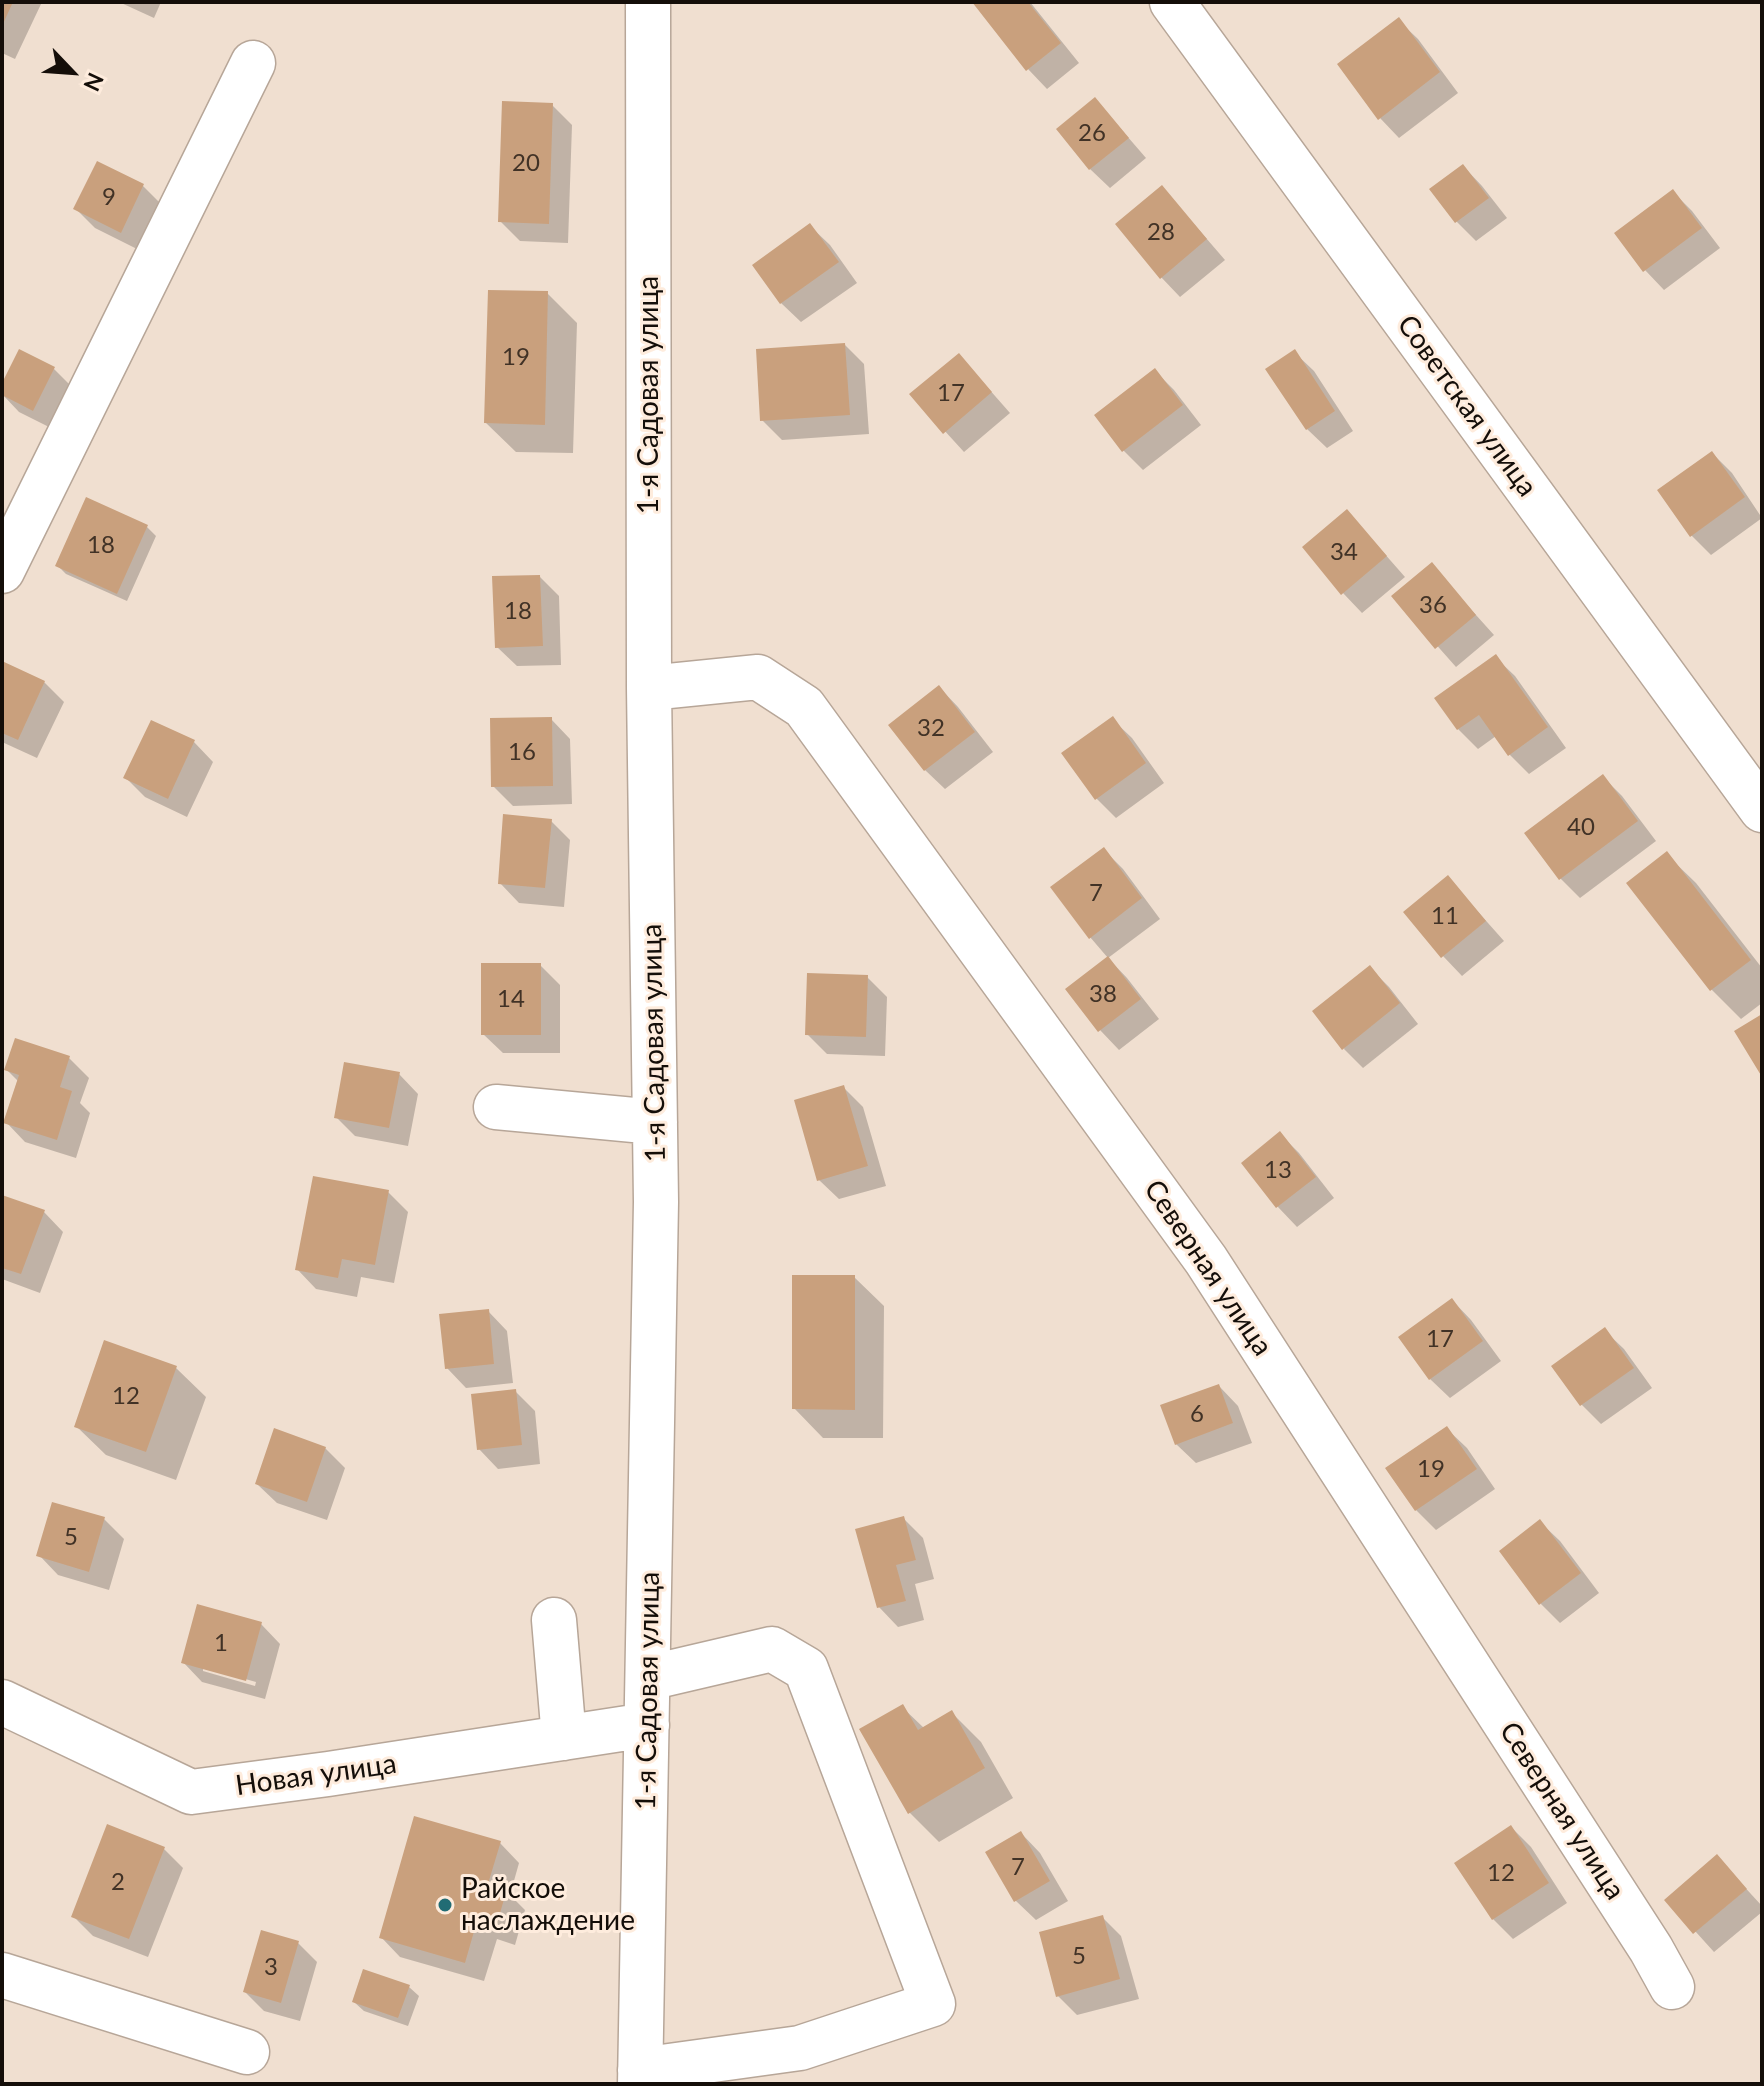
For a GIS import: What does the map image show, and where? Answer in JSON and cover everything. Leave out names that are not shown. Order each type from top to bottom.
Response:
[{"type":"street","name":"1-я Садовая улица","points":[[640,2077],[656,1202],[649,688],[648,2]]},
{"type":"street","name":"Советская улица","points":[[1172,2],[1762,810]]},
{"type":"street","points":[[2,571],[253,63]]},
{"type":"street","name":"Северная улица","points":[[649,688],[758,677],[804,707],[1206,1260],[1651,1949],[1672,1987]]},
{"type":"street","points":[[496,1107],[655,1122]]},
{"type":"street","points":[[554,1620],[564,1738]]},
{"type":"street","points":[[640,2077],[800,2048],[933,2004],[806,1669],[772,1649],[648,1678]]},
{"type":"street","name":"Новая улица","points":[[2,1702],[191,1792],[647,1725]]},
{"type":"street","points":[[2,1975],[247,2052]]},
{"type":"building","points":[[2,2],[13,2],[2,26]]},
{"type":"building","points":[[972,2],[1028,2],[1061,43],[1026,71]]},
{"type":"building","points":[[1399,17],[1440,72],[1378,120],[1337,64]]},
{"type":"building","points":[[1095,97],[1129,138],[1089,170],[1056,129]]},
{"type":"building","points":[[502,101],[553,103],[549,224],[498,222]]},
{"type":"building","points":[[97,161],[144,184],[121,233],[73,209]]},
{"type":"building","points":[[1463,164],[1489,198],[1455,223],[1429,189]]},
{"type":"building","points":[[1162,185],[1207,239],[1160,279],[1115,224]]},
{"type":"building","points":[[1673,189],[1702,228],[1643,272],[1614,233]]},
{"type":"building","points":[[810,223],[839,262],[780,304],[752,265]]},
{"type":"building","points":[[488,290],[548,291],[545,425],[484,423]]},
{"type":"building","points":[[845,343],[850,415],[760,421],[756,349]]},
{"type":"building","points":[[19,349],[55,367],[33,411],[2,395],[2,383]]},
{"type":"building","points":[[1295,349],[1335,411],[1306,430],[1265,369]]},
{"type":"building","points":[[959,353],[992,392],[943,434],[909,394]]},
{"type":"building","points":[[1155,368],[1183,405],[1122,452],[1094,415]]},
{"type":"building","points":[[1712,451],[1745,497],[1690,537],[1657,490]]},
{"type":"building","points":[[86,497],[148,525],[117,594],[55,566]]},
{"type":"building","points":[[1347,509],[1387,556],[1341,595],[1302,547]]},
{"type":"building","points":[[1432,562],[1476,615],[1435,649],[1391,596]]},
{"type":"building","points":[[540,575],[543,646],[495,648],[492,576]]},
{"type":"building","points":[[1496,654],[1548,727],[1508,756],[1479,715],[1457,730],[1434,698]]},
{"type":"building","points":[[2,661],[45,681],[18,740],[2,733]]},
{"type":"building","points":[[939,685],[975,732],[924,771],[888,725]]},
{"type":"building","points":[[1113,716],[1146,763],[1095,800],[1061,753]]},
{"type":"building","points":[[552,717],[553,786],[491,787],[490,718]]},
{"type":"building","points":[[151,720],[195,740],[168,799],[123,778]]},
{"type":"building","points":[[1603,774],[1638,821],[1559,880],[1524,833]]},
{"type":"building","points":[[503,814],[552,819],[545,888],[498,884]]},
{"type":"building","points":[[1104,847],[1142,898],[1089,939],[1050,887]]},
{"type":"building","points":[[1667,851],[1751,960],[1710,991],[1626,883]]},
{"type":"building","points":[[1448,875],[1486,921],[1441,958],[1403,912]]},
{"type":"building","points":[[1108,956],[1141,999],[1098,1032],[1065,989]]},
{"type":"building","points":[[481,963],[541,963],[541,1035],[481,1035]]},
{"type":"building","points":[[1370,965],[1400,1003],[1342,1050],[1312,1011]]},
{"type":"building","points":[[807,973],[868,975],[866,1037],[805,1035]]},
{"type":"building","points":[[1762,1014],[1762,1077],[1734,1031]]},
{"type":"building","points":[[15,1038],[70,1056],[60,1087],[72,1091],[57,1140],[3,1123],[19,1075],[4,1070]]},
{"type":"building","points":[[344,1062],[400,1072],[389,1128],[334,1118]]},
{"type":"building","points":[[844,1085],[868,1166],[817,1181],[794,1100]]},
{"type":"building","points":[[1280,1131],[1316,1177],[1276,1208],[1241,1163]]},
{"type":"building","points":[[313,1176],[389,1190],[375,1265],[342,1259],[338,1278],[295,1270]]},
{"type":"building","points":[[2,1195],[45,1210],[21,1274],[2,1268]]},
{"type":"building","points":[[792,1275],[855,1275],[855,1410],[792,1409]]},
{"type":"building","points":[[1452,1298],[1483,1341],[1429,1380],[1398,1337]]},
{"type":"building","points":[[489,1309],[494,1364],[445,1369],[439,1314]]},
{"type":"building","points":[[1605,1327],[1634,1368],[1580,1406],[1551,1366]]},
{"type":"building","points":[[104,1340],[177,1366],[146,1452],[74,1427]]},
{"type":"building","points":[[1219,1384],[1233,1423],[1175,1445],[1160,1405]]},
{"type":"building","points":[[516,1389],[522,1445],[477,1450],[471,1394]]},
{"type":"building","points":[[1447,1426],[1477,1469],[1415,1511],[1385,1468]]},
{"type":"building","points":[[274,1428],[326,1447],[307,1502],[255,1484]]},
{"type":"building","points":[[52,1502],[105,1517],[89,1572],[36,1556]]},
{"type":"building","points":[[904,1516],[916,1560],[896,1565],[906,1601],[877,1608],[855,1529]]},
{"type":"building","points":[[1540,1519],[1581,1573],[1539,1605],[1499,1551]]},
{"type":"building","points":[[197,1604],[262,1622],[246,1681],[181,1663]]},
{"type":"building","points":[[903,1704],[918,1730],[952,1710],[985,1768],[908,1814],[859,1729]]},
{"type":"building","name":"Райское наслаждение","points":[[414,1816],[501,1841],[488,1884],[507,1889],[496,1927],[477,1921],[465,1963],[379,1938]]},
{"type":"building","points":[[107,1824],[165,1847],[129,1939],[71,1917]]},
{"type":"building","points":[[1511,1825],[1549,1883],[1492,1920],[1454,1863]]},
{"type":"building","points":[[1021,1831],[1050,1881],[1014,1902],[985,1852]]},
{"type":"building","points":[[1717,1854],[1747,1889],[1693,1934],[1664,1900]]},
{"type":"building","points":[[1103,1915],[1120,1979],[1056,1997],[1039,1932]]},
{"type":"building","points":[[261,1930],[299,1941],[281,2003],[243,1992]]},
{"type":"building","points":[[363,1969],[410,1985],[398,2018],[352,2002]]},
{"type":"place","name":"Райское наслаждение","points":[[445,1905]]}]
